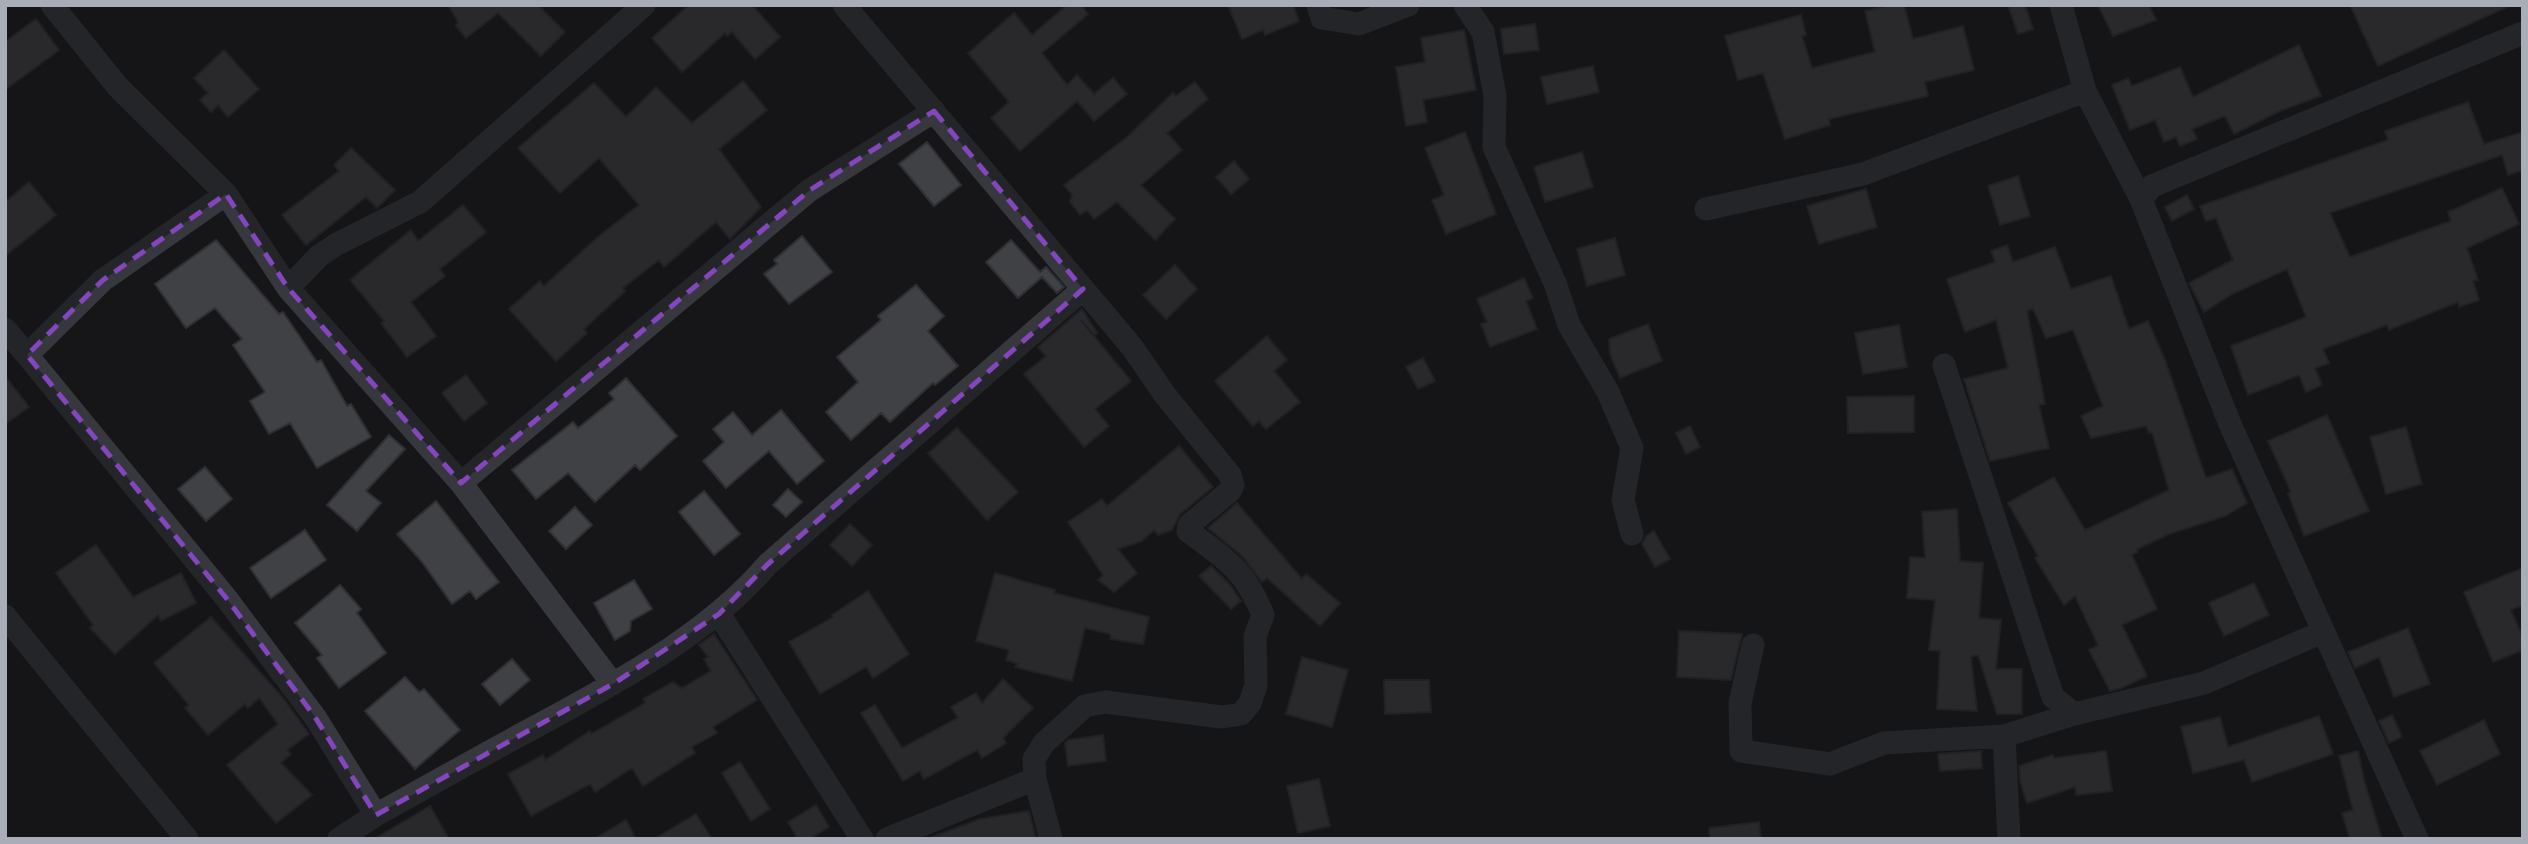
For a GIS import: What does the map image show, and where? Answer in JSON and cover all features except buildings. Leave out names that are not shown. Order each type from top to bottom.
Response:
[{"type":"street","points":[[52,5],[118,88],[226,194],[289,288],[461,484],[614,684]]},
{"type":"street","points":[[289,288],[328,250],[420,202],[644,5]]},
{"type":"street","points":[[844,5],[1083,289],[1230,475],[1233,485],[1230,491],[1189,525],[1188,531],[1232,563],[1252,586],[1264,615],[1255,636],[1256,685],[1250,703],[1241,714],[1222,717],[1105,702],[1085,706],[1044,743],[1034,759],[1035,779],[1051,839]]},
{"type":"street","points":[[1318,5],[1322,18],[1359,24],[1408,5]]},
{"type":"street","points":[[1465,5],[1483,32],[1496,96],[1494,147],[1550,271],[1569,324],[1608,392],[1632,448],[1623,500],[1632,534]]},
{"type":"street","points":[[2061,5],[2085,91],[2141,199],[2230,424],[2417,839]]},
{"type":"street","points":[[2141,199],[2152,186],[2523,33]]},
{"type":"street","points":[[1706,209],[1863,174],[2085,91]]},
{"type":"street","points":[[461,484],[810,190],[934,111]]},
{"type":"street","points":[[27,355],[103,281],[226,194]]},
{"type":"street","points":[[339,839],[376,815],[614,684],[719,614],[743,593],[768,564],[1083,289]]},
{"type":"street","points":[[5,329],[227,599],[315,717],[376,815]]},
{"type":"street","points":[[1944,365],[2053,696],[2074,714]]},
{"type":"street","points":[[719,614],[862,839]]},
{"type":"street","points":[[5,616],[187,839]]},
{"type":"street","points":[[1753,645],[1741,703],[1741,751],[1830,764],[1884,743],[2004,736],[2074,714],[2204,683],[2323,632]]},
{"type":"street","points":[[2004,736],[2009,839]]},
{"type":"street","points":[[887,839],[1035,779]]},
{"type":"highlighted area","points":[[934,111],[1083,289],[768,564],[719,614],[613,684],[376,815],[315,717],[227,599],[27,355],[103,280],[226,194],[288,288],[461,483],[810,190]]}]
